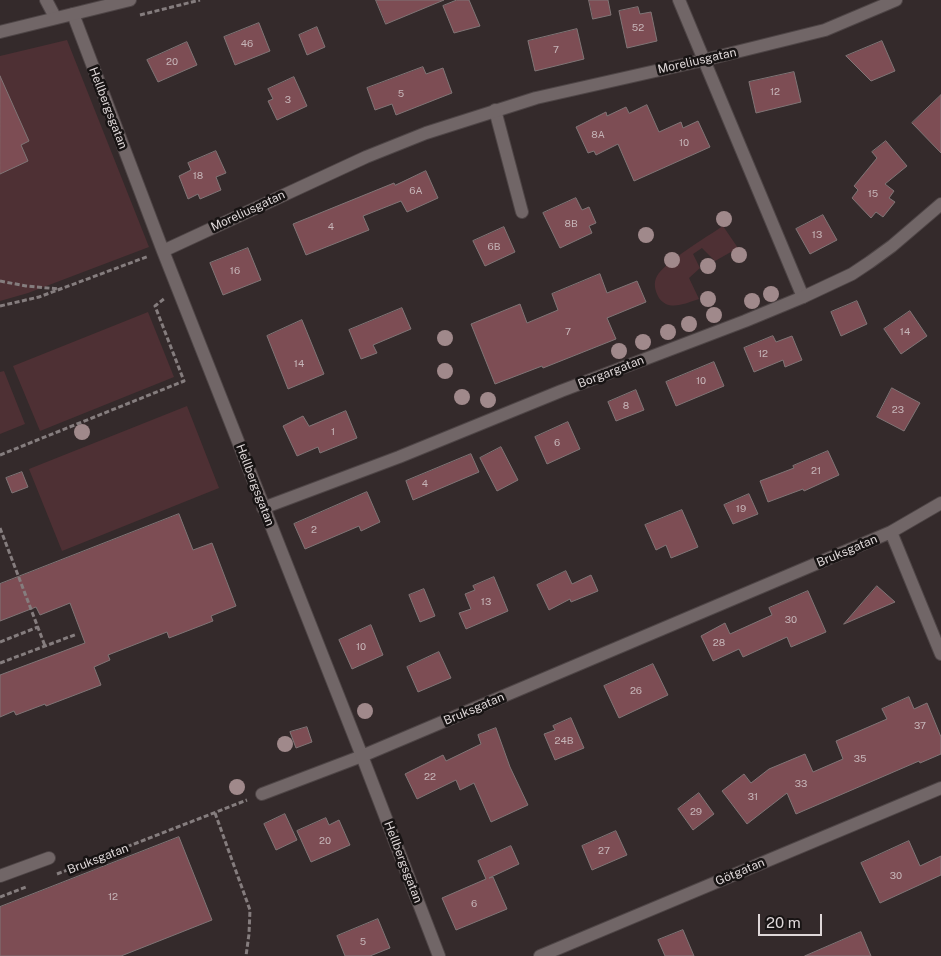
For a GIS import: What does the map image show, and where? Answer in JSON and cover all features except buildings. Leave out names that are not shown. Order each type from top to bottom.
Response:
[{"type":"street","points":[[46,0],[55,18]]},
{"type":"street","points":[[0,32],[130,0]]},
{"type":"street","points":[[679,0],[803,297]]},
{"type":"street","name":"Moreliusgatan","points":[[164,251],[366,157],[426,133],[495,110],[582,87],[704,60],[825,30],[896,0]]},
{"type":"street","name":"Hellbergsgatan","points":[[73,14],[263,508],[439,956]]},
{"type":"street","points":[[495,110],[522,212]]},
{"type":"street","name":"Borgargatan","points":[[263,508],[398,457],[803,297],[852,274],[870,262],[892,246],[941,204]]},
{"type":"street","name":"Bruksgatan","points":[[262,794],[362,756],[891,532],[941,503]]},
{"type":"street","points":[[891,532],[941,654]]},
{"type":"street","name":"Götgatan","points":[[540,956],[941,788]]},
{"type":"street","points":[[0,876],[49,858]]},
{"type":"path","points":[[0,306],[39,297],[164,251]]},
{"type":"path","points":[[0,280],[26,286],[60,289]]},
{"type":"path","points":[[0,456],[184,381],[155,306],[178,288]]},
{"type":"path","points":[[0,528],[45,646]]},
{"type":"path","points":[[0,642],[38,627]]},
{"type":"path","points":[[0,663],[77,634]]},
{"type":"path","name":"Bruksgatan","points":[[54,876],[262,794]]},
{"type":"path","points":[[215,813],[250,910],[250,934],[246,956]]},
{"type":"path","points":[[0,897],[27,886]]},
{"type":"shaded area","points":[[67,40],[149,247],[28,293],[0,301],[0,56]]},
{"type":"shaded area","points":[[723,226],[738,248],[715,261],[702,248],[693,254],[700,268],[689,278],[699,299],[673,306],[663,302],[656,290],[657,276],[687,250]]},
{"type":"shaded area","points":[[148,312],[174,377],[40,431],[13,366]]},
{"type":"shaded area","points":[[4,371],[25,424],[0,434],[0,372]]},
{"type":"shaded area","points":[[187,406],[219,488],[62,551],[29,469]]}]
